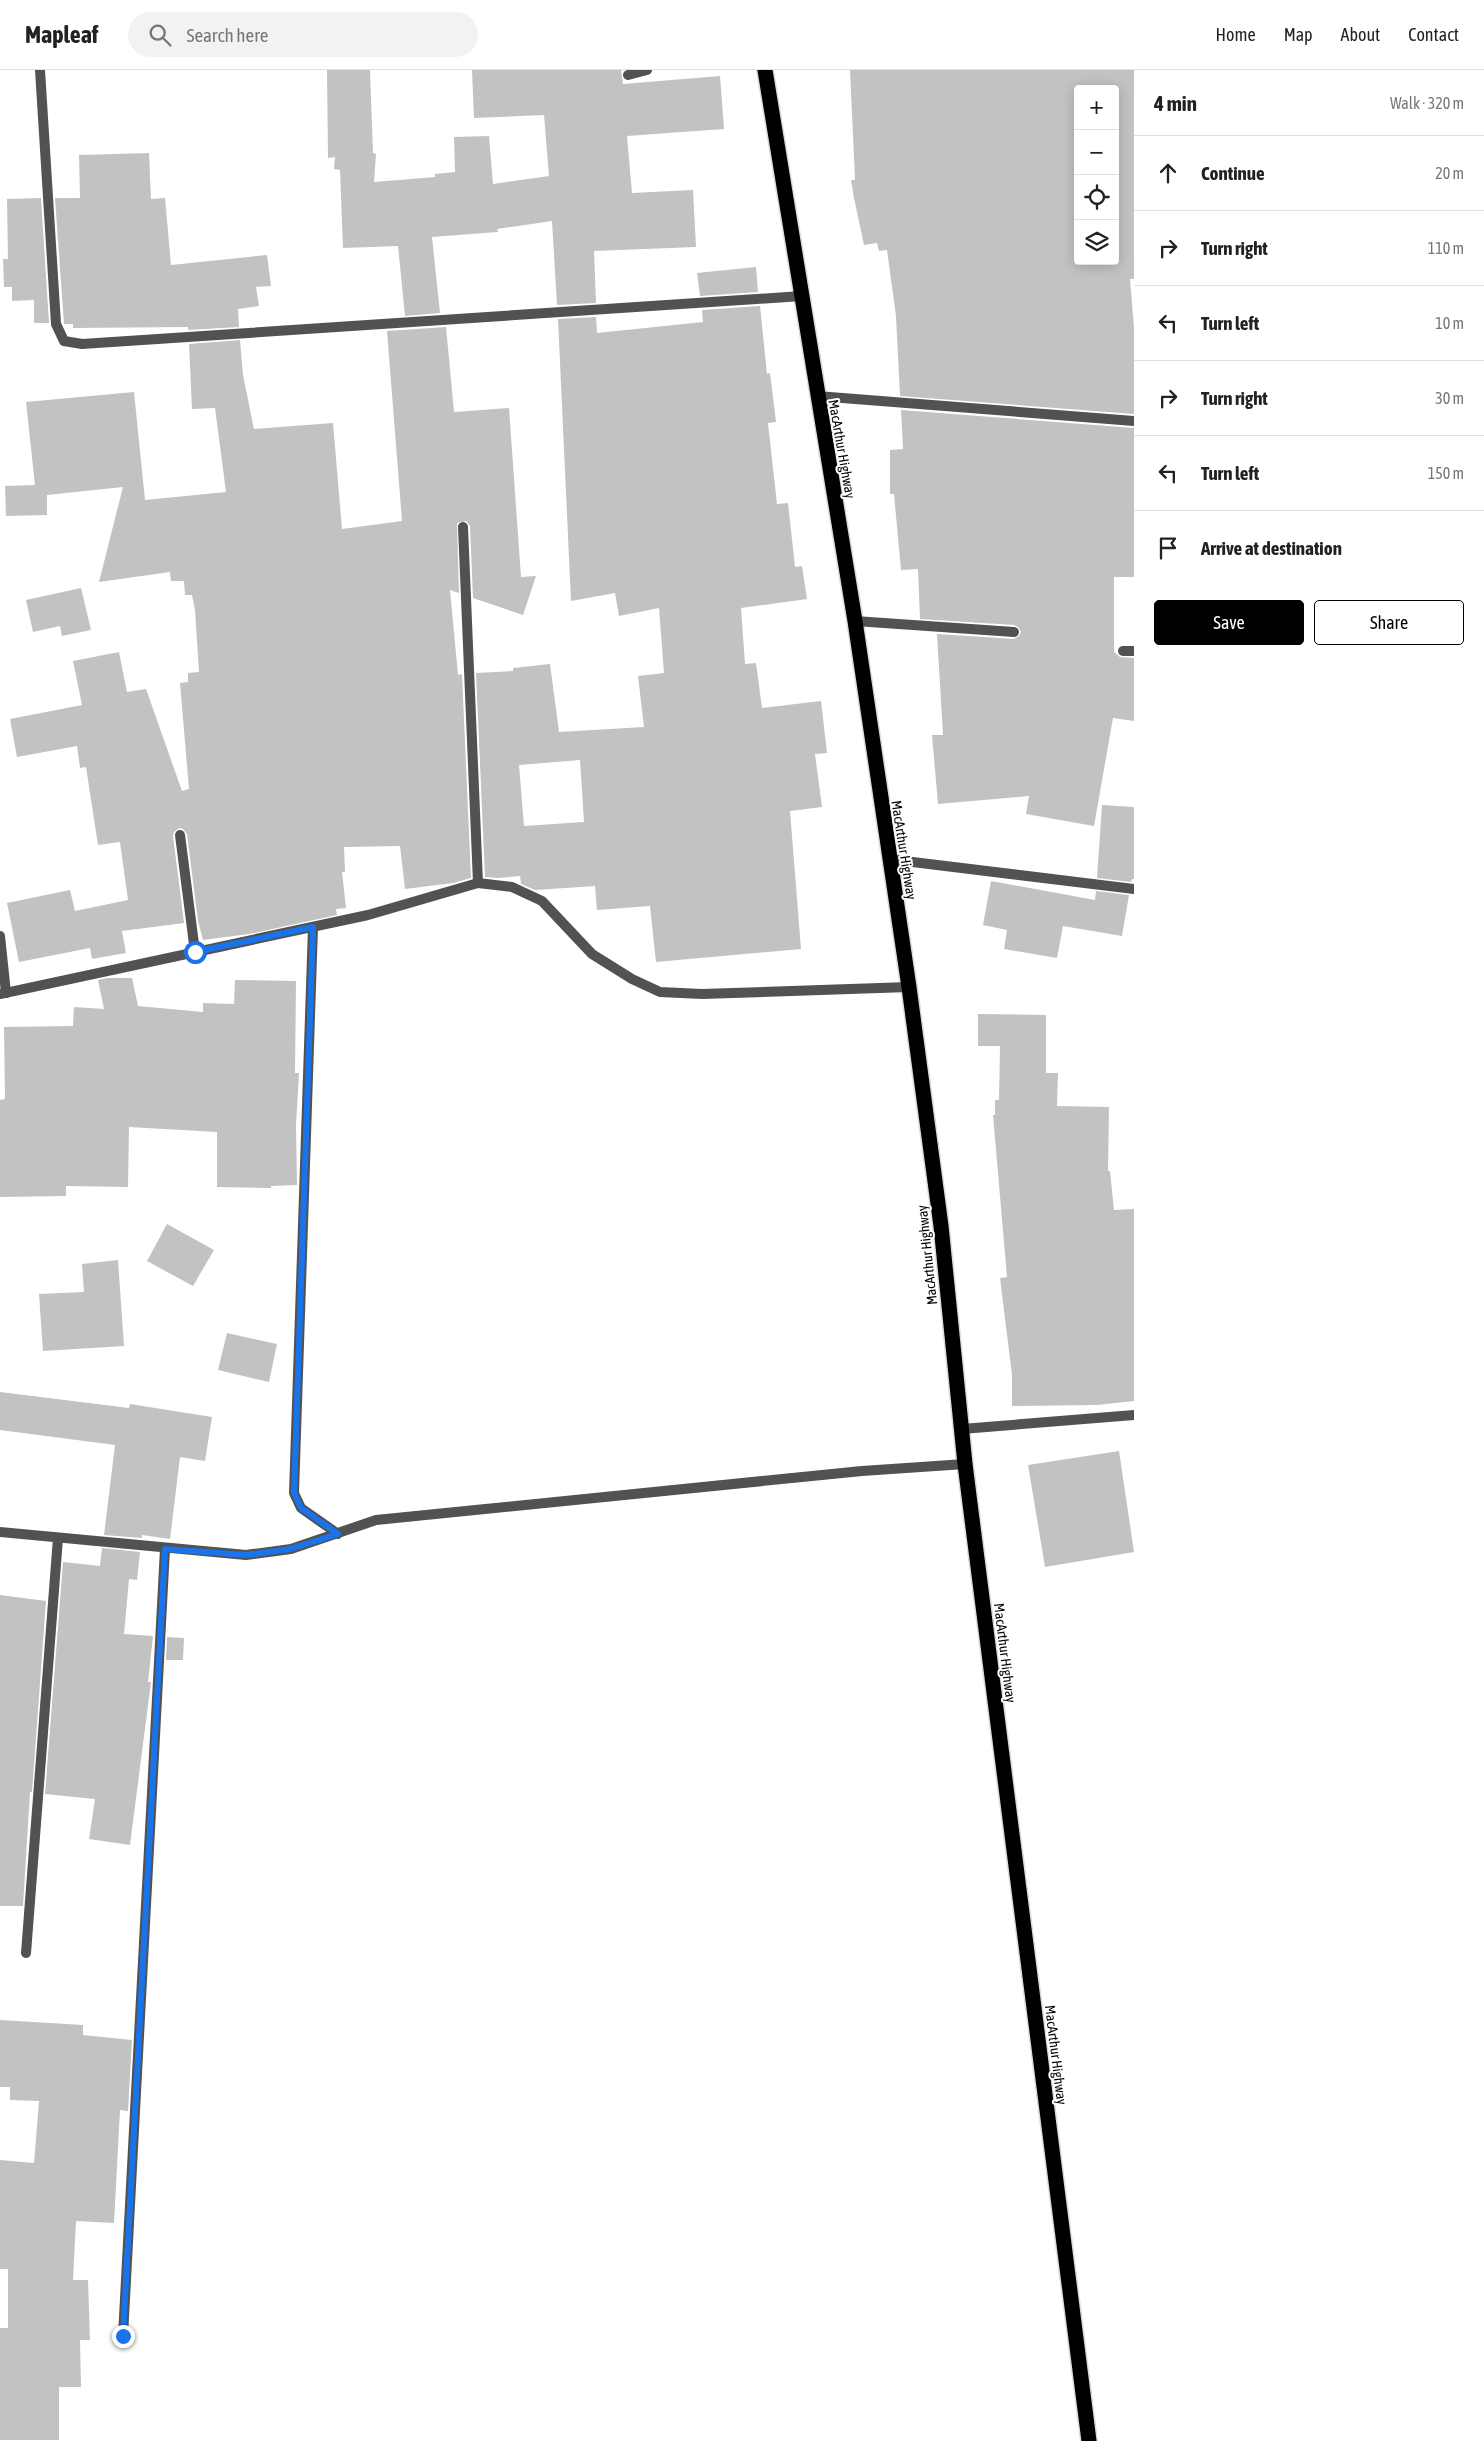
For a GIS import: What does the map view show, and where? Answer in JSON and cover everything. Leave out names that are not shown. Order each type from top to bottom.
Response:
[{"type":"highway","name":"MacArthur Highway","points":[[764,70],[855,621],[888,858],[909,988],[941,1226],[965,1464],[1089,2441]]},
{"type":"street","points":[[40,70],[56,324],[64,341],[82,344],[802,296]]},
{"type":"street","points":[[628,75],[647,70]]},
{"type":"street","points":[[817,396],[1134,420]]},
{"type":"street","points":[[463,528],[478,883]]},
{"type":"street","points":[[855,621],[1014,632]]},
{"type":"street","points":[[1123,651],[1134,652]]},
{"type":"street","points":[[180,835],[195,952]]},
{"type":"street","points":[[888,858],[1134,888]]},
{"type":"street","points":[[0,936],[3,993],[368,915],[478,883],[512,887],[542,901],[592,954],[632,979],[660,992],[702,994],[909,988]]},
{"type":"street","points":[[313,927],[294,1493],[301,1508],[338,1534]]},
{"type":"street","points":[[962,1429],[1134,1415]]},
{"type":"street","points":[[0,1532],[165,1549],[246,1555],[290,1549],[376,1520],[862,1471],[965,1464]]},
{"type":"street","points":[[26,1953],[58,1538]]},
{"type":"street","points":[[123,2336],[165,1549]]},
{"type":"building","points":[[327,70],[370,70],[373,153],[376,154],[374,182],[435,177],[435,174],[455,172],[454,137],[489,136],[493,184],[549,176],[544,115],[474,118],[472,70],[621,70],[623,84],[720,76],[724,129],[627,136],[632,193],[693,190],[696,247],[594,251],[596,303],[557,305],[552,221],[497,229],[498,232],[432,237],[440,313],[405,316],[398,246],[343,248],[340,170],[334,169],[335,157],[328,158]]},
{"type":"building","points":[[850,70],[1134,70],[1134,279],[1130,279],[1134,328],[1134,414],[900,396],[896,316],[887,250],[879,251],[877,243],[864,245],[851,180],[855,180]]},
{"type":"building","points":[[149,153],[151,199],[165,198],[171,265],[267,255],[271,286],[256,287],[259,306],[238,309],[239,327],[188,330],[188,327],[73,328],[73,324],[64,324],[55,198],[80,198],[79,155]]},
{"type":"building","points":[[41,198],[49,323],[34,323],[34,300],[12,301],[12,287],[4,287],[3,259],[8,259],[7,199]]},
{"type":"building","points":[[756,267],[758,292],[700,296],[697,273]]},
{"type":"building","points":[[760,306],[767,374],[770,373],[776,422],[768,423],[777,504],[788,503],[795,567],[802,566],[807,599],[741,608],[745,664],[756,663],[762,708],[821,701],[827,753],[815,754],[822,807],[790,811],[801,949],[656,962],[650,906],[597,910],[595,886],[535,890],[521,884],[520,876],[485,877],[476,673],[513,671],[513,668],[550,664],[559,732],[644,727],[638,676],[664,673],[659,608],[619,616],[615,593],[571,601],[558,319],[596,317],[597,333],[703,322],[702,310]],"holes":[[[580,760],[584,822],[524,826],[519,765]]]},
{"type":"building","points":[[446,327],[454,412],[509,408],[521,577],[536,576],[523,615],[473,598],[470,526],[466,521],[457,523],[459,593],[450,590],[458,675],[462,674],[471,878],[453,883],[405,889],[400,846],[344,847],[345,872],[342,872],[346,908],[336,909],[337,915],[249,934],[203,940],[198,921],[187,834],[183,829],[179,828],[174,832],[173,836],[184,923],[122,931],[126,953],[92,959],[90,948],[19,962],[7,903],[70,890],[75,911],[128,900],[120,842],[98,845],[86,767],[80,768],[77,746],[17,757],[10,719],[82,705],[73,661],[119,652],[127,692],[146,689],[182,791],[189,789],[180,683],[188,682],[188,673],[199,672],[195,610],[192,595],[185,595],[184,581],[171,581],[170,572],[99,582],[123,487],[47,495],[47,515],[6,516],[5,486],[35,485],[26,402],[134,392],[145,500],[226,492],[215,408],[192,409],[189,344],[240,340],[243,375],[254,429],[333,423],[342,529],[402,521],[387,331]]},
{"type":"building","points":[[901,410],[1134,428],[1134,577],[1114,577],[1114,652],[1120,657],[1134,658],[1134,721],[1113,718],[1094,826],[1026,814],[1029,796],[938,804],[932,735],[943,735],[937,634],[1014,639],[1021,632],[1014,625],[920,619],[918,569],[901,570],[894,494],[890,494],[890,450],[903,449]]},
{"type":"building","points":[[81,588],[91,630],[62,636],[60,626],[33,632],[26,600]]},
{"type":"building","points":[[1102,805],[1134,807],[1134,879],[1131,882],[1097,878]]},
{"type":"building","points":[[991,881],[1095,900],[1096,891],[1129,895],[1122,936],[1063,926],[1057,958],[1004,949],[1007,930],[983,925]]},
{"type":"building","points":[[132,978],[138,1006],[203,1012],[203,1003],[234,1004],[235,980],[296,981],[295,1073],[299,1073],[296,1125],[297,1185],[271,1186],[271,1188],[217,1187],[217,1132],[129,1127],[128,1187],[66,1186],[66,1196],[0,1197],[0,1100],[5,1099],[4,1027],[73,1026],[74,1007],[104,1009],[98,980]]},
{"type":"building","points":[[978,1014],[1046,1015],[1046,1073],[1058,1073],[1057,1106],[1109,1107],[1108,1171],[1110,1171],[1114,1210],[1134,1209],[1134,1401],[1097,1405],[1012,1406],[1012,1375],[1000,1278],[1007,1277],[993,1115],[995,1115],[995,1100],[999,1100],[1000,1046],[978,1046]]},
{"type":"building","points":[[167,1224],[214,1250],[193,1286],[147,1261]]},
{"type":"building","points":[[118,1260],[124,1346],[43,1351],[39,1294],[84,1292],[82,1264]]},
{"type":"building","points":[[227,1333],[277,1344],[269,1382],[218,1370]]},
{"type":"building","points":[[0,1392],[129,1408],[130,1404],[212,1417],[205,1461],[180,1457],[170,1539],[142,1535],[142,1538],[104,1535],[115,1445],[0,1430]]},
{"type":"building","points":[[1119,1451],[1134,1552],[1045,1567],[1028,1465]]},
{"type":"building","points":[[102,1548],[140,1552],[137,1580],[129,1579],[124,1634],[153,1636],[148,1682],[151,1682],[130,1845],[89,1839],[95,1799],[45,1794],[63,1562],[100,1566]]},
{"type":"building","points":[[0,1595],[46,1601],[32,1792],[30,1792],[23,1906],[0,1906]]},
{"type":"building","points":[[167,1637],[184,1638],[183,1660],[166,1660]]},
{"type":"building","points":[[0,2020],[83,2025],[83,2035],[132,2040],[128,2111],[120,2110],[114,2223],[76,2221],[73,2280],[88,2280],[90,2340],[80,2340],[81,2387],[59,2387],[59,2440],[0,2440],[0,2328],[8,2328],[8,2269],[0,2269],[0,2160],[34,2163],[39,2101],[10,2100],[10,2087],[0,2087]]},
{"type":"route","points":[[123,2336],[165,1549],[246,1555],[290,1549],[338,1534],[301,1508],[294,1493],[313,927],[195,952]]}]
